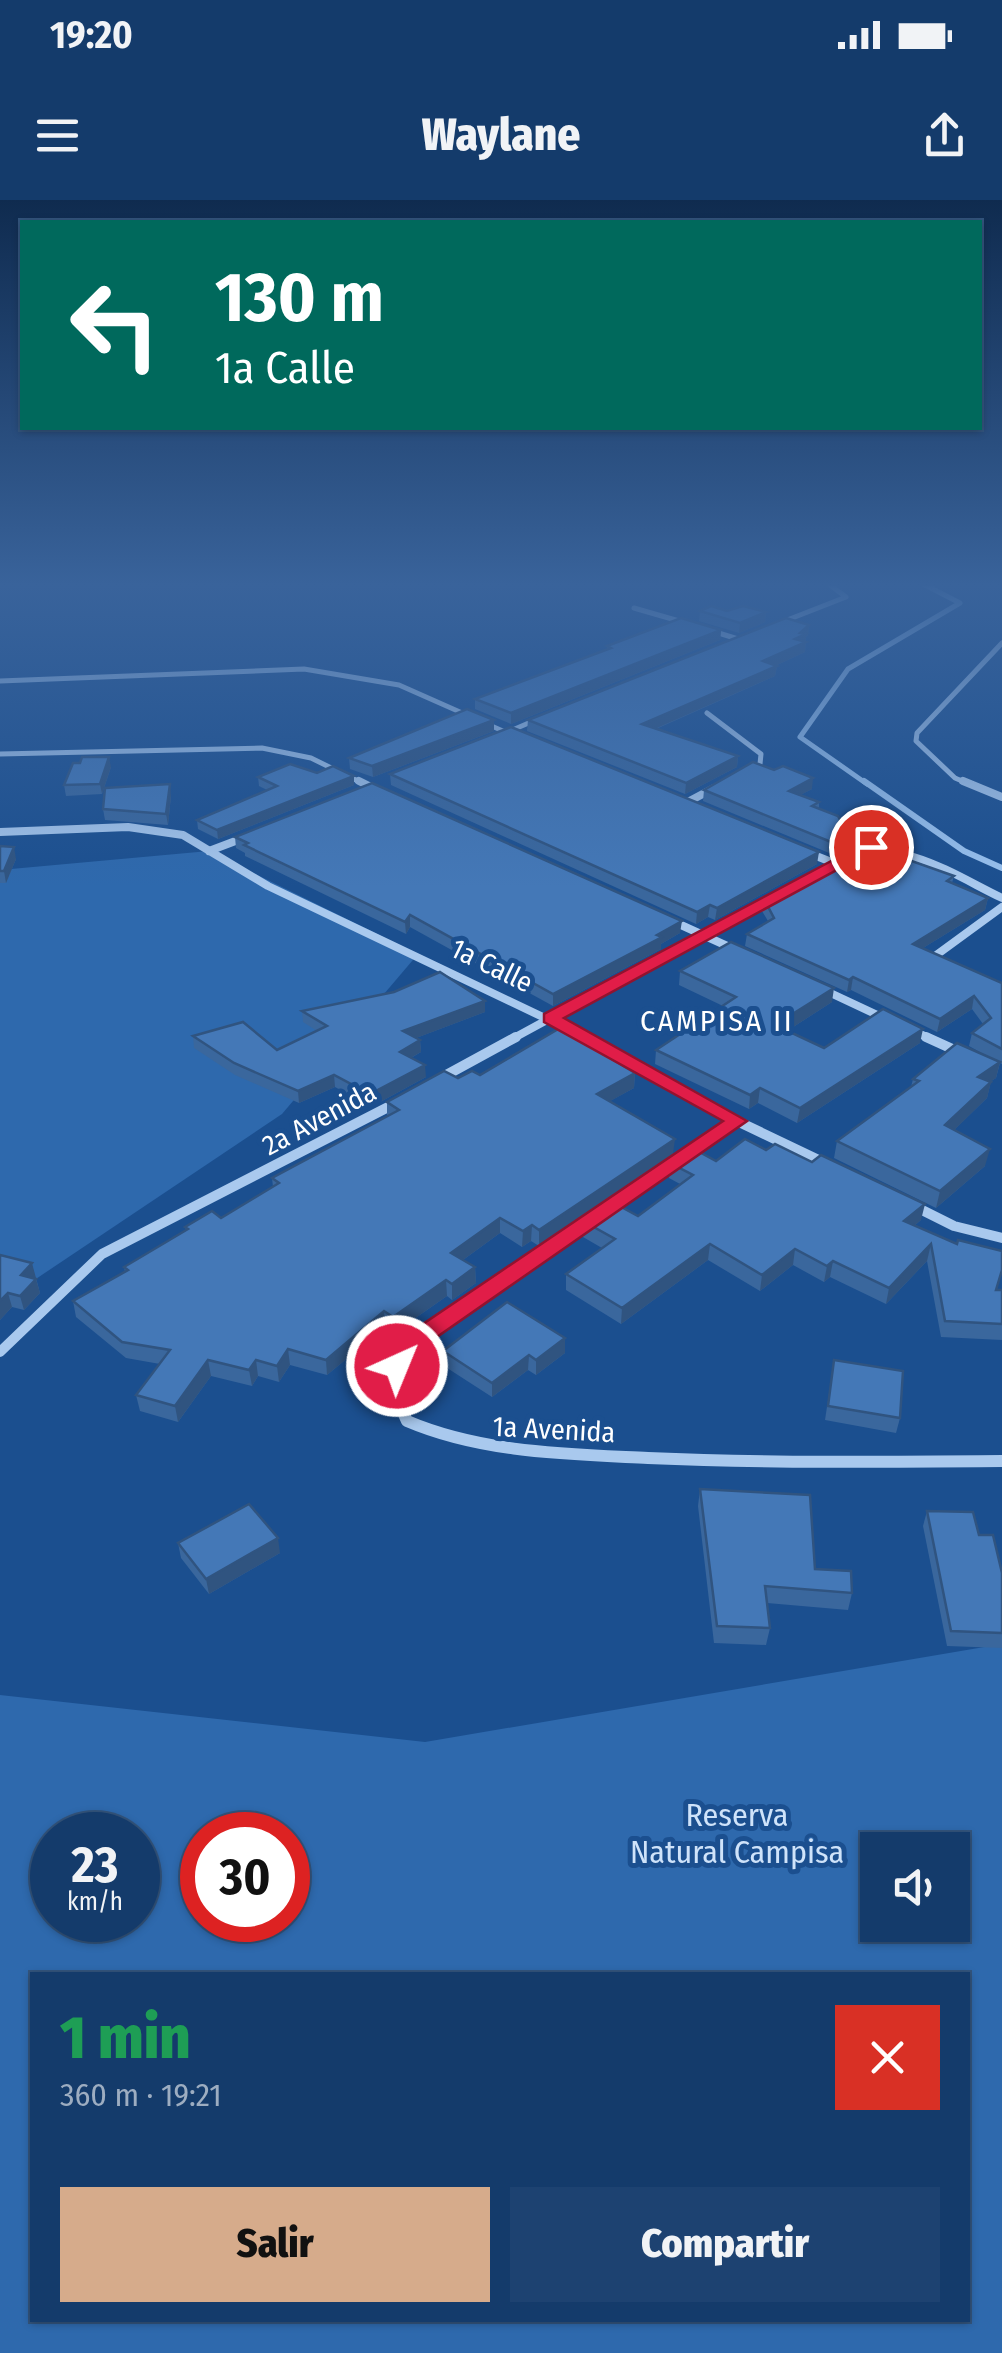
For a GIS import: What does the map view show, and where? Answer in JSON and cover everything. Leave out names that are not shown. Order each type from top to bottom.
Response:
[{"type":"street","points":[[400,685],[524,740]]},
{"type":"street","points":[[961,685],[916,733],[922,752],[955,778],[1002,797]]},
{"type":"street","points":[[707,713],[761,754],[760,764],[745,772]]},
{"type":"street","points":[[490,739],[542,718]]},
{"type":"street","points":[[0,754],[262,748],[312,758],[391,796]]},
{"type":"street","points":[[684,804],[730,780]]},
{"type":"street","points":[[355,795],[390,782]]},
{"type":"street","points":[[666,796],[700,810]]},
{"type":"street","name":"1a Calle","points":[[0,832],[160,828],[183,835],[268,886],[551,1018],[737,1121],[837,1169]]},
{"type":"street","points":[[209,851],[264,830]]},
{"type":"street","points":[[818,872],[859,850],[884,848],[1002,898]]},
{"type":"street","points":[[800,850],[834,863]]},
{"type":"street","points":[[429,1085],[785,890]]},
{"type":"street","points":[[935,956],[1002,908]]},
{"type":"street","points":[[652,912],[739,952]]},
{"type":"street","points":[[809,984],[967,1055]]},
{"type":"street","name":"2a Avenida","points":[[0,1352],[102,1254],[411,1094]]},
{"type":"street","name":"1a Avenida","points":[[737,1121],[429,1332],[397,1366],[394,1400],[408,1422],[474,1446],[799,1462],[1002,1461]]},
{"type":"street","points":[[904,1202],[954,1226],[1002,1238]]},
{"type":"green space","points":[[209,851],[418,954],[282,1114],[0,1303],[0,870]]},
{"type":"green space","name":"Reserva Natural Campisa","points":[[1002,1644],[1002,2353],[0,2353],[0,1695],[425,1742]]},
{"type":"building","points":[[511,685],[581,685],[511,713],[475,699]]},
{"type":"building","points":[[615,685],[732,685],[642,724],[738,756],[686,783],[528,720]]},
{"type":"building","points":[[467,709],[494,720],[372,766],[349,758]]},
{"type":"building","points":[[511,727],[819,852],[717,908],[710,905],[697,912],[390,774]]},
{"type":"building","points":[[82,757],[109,757],[100,784],[64,785],[73,763],[80,763]]},
{"type":"building","points":[[753,762],[774,770],[783,766],[813,778],[789,791],[819,802],[812,806],[838,816],[849,837],[836,844],[704,790]]},
{"type":"building","points":[[290,764],[317,773],[333,766],[354,776],[217,830],[197,820],[277,786],[258,777]]},
{"type":"building","points":[[372,783],[682,921],[657,935],[662,937],[553,994],[410,915],[405,922],[244,845],[248,843],[235,837]]},
{"type":"building","points":[[170,784],[166,814],[103,809],[105,788]]},
{"type":"building","points":[[0,846],[14,847],[4,871],[0,871]]},
{"type":"building","points":[[886,846],[910,854],[903,858],[954,876],[947,881],[988,898],[913,944],[1002,983],[1002,1049],[972,1033],[991,1018],[974,996],[940,1019],[853,977],[849,980],[747,934],[774,918],[764,899],[856,849],[860,859]]},
{"type":"building","points":[[731,942],[834,988],[775,1025],[824,1048],[883,1009],[923,1029],[800,1108],[760,1088],[750,1095],[656,1050],[736,997],[680,971]]},
{"type":"building","points":[[440,972],[485,1001],[403,1031],[420,1040],[400,1052],[425,1065],[370,1094],[334,1075],[298,1091],[234,1063],[193,1036],[243,1022],[277,1050],[327,1026],[302,1011],[394,992]]},
{"type":"building","points":[[560,1028],[635,1073],[597,1094],[675,1139],[539,1230],[532,1225],[523,1231],[500,1218],[451,1253],[475,1267],[452,1284],[446,1280],[393,1317],[384,1311],[326,1360],[288,1349],[277,1366],[256,1360],[249,1370],[208,1360],[175,1406],[136,1395],[170,1350],[122,1342],[73,1301],[128,1270],[124,1267],[212,1211],[221,1218],[279,1183],[272,1178],[399,1110],[387,1102],[444,1071],[458,1078],[472,1071],[480,1075]]},
{"type":"building","points":[[957,1043],[1000,1062],[978,1077],[991,1082],[945,1125],[990,1149],[940,1191],[837,1141],[919,1081],[913,1079]]},
{"type":"building","points":[[745,1139],[766,1150],[775,1144],[812,1162],[821,1155],[925,1204],[904,1221],[957,1244],[958,1240],[1002,1251],[996,1290],[1002,1290],[1002,1324],[945,1321],[931,1244],[889,1288],[833,1261],[827,1266],[795,1249],[762,1275],[710,1244],[622,1308],[566,1274],[615,1239],[583,1221],[612,1202],[638,1216],[693,1175],[670,1163],[692,1148],[716,1161]]},
{"type":"building","points":[[0,1255],[32,1263],[21,1275],[36,1279],[20,1296],[8,1293],[0,1301]]},
{"type":"building","points":[[507,1302],[565,1338],[536,1360],[529,1355],[492,1383],[443,1351]]},
{"type":"building","points":[[834,1360],[903,1371],[900,1418],[828,1406]]},
{"type":"building","points":[[700,1489],[810,1495],[815,1569],[851,1571],[852,1593],[765,1586],[770,1628],[717,1626]]},
{"type":"building","points":[[249,1504],[278,1538],[206,1579],[178,1543]]},
{"type":"building","points":[[927,1511],[973,1512],[979,1535],[993,1535],[1002,1573],[1002,1633],[951,1631]]},
{"type":"waterway","points":[[836,685],[800,737],[867,784]]},
{"type":"waterway","points":[[864,781],[964,851],[1002,868]]},
{"type":"district","name":"CAMPISA II","points":[[717,1021]]},
{"type":"route","points":[[397,1366],[429,1332],[737,1121],[551,1018],[834,863],[871,847]]}]
